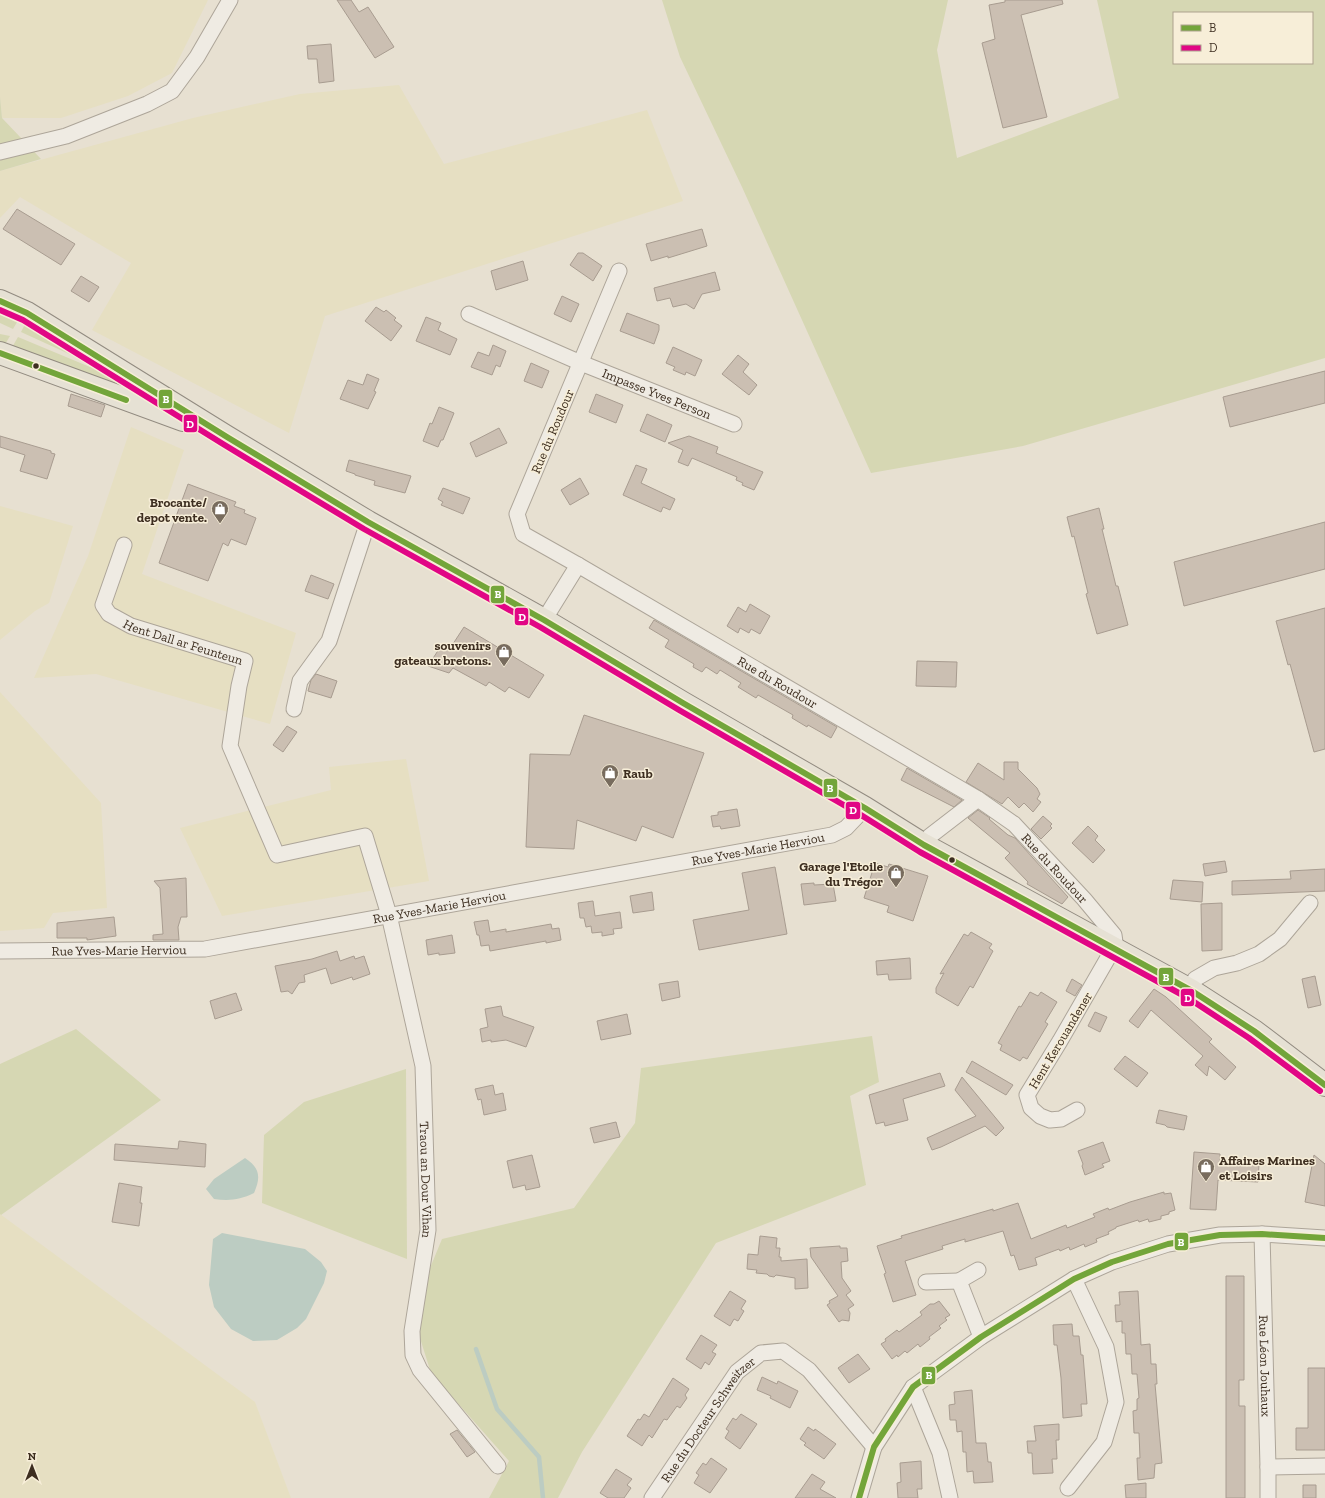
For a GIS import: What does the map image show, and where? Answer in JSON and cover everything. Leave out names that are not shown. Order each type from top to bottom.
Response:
[{"type":"main road","points":[[0,300],[27,313],[227,437],[368,522],[544,620],[683,703],[865,808],[924,845],[1192,991],[1254,1031],[1325,1085]]},
{"type":"main road","points":[[0,354],[227,437]]},
{"type":"main road","points":[[1192,991],[1325,1099]]},
{"type":"street","points":[[0,152],[66,136],[147,104],[172,91],[197,57],[230,0]]},
{"type":"street","name":"Rue du Roudour","points":[[619,271],[517,514],[523,534],[978,799],[1014,824],[1084,899],[1114,935],[1116,950]]},
{"type":"street","name":"Impasse Yves Person","points":[[469,314],[581,362],[734,424]]},
{"type":"street","points":[[294,709],[300,681],[329,641],[368,522]]},
{"type":"street","name":"Hent Dall ar Feunteun","points":[[124,545],[103,605],[109,614],[131,626],[246,661],[239,686],[230,746],[277,855],[365,836],[389,915]]},
{"type":"street","points":[[544,620],[578,565]]},
{"type":"street","points":[[924,845],[930,836],[978,799]]},
{"type":"street","name":"Rue Yves-Marie Herviou","points":[[0,951],[205,948],[832,835],[846,828],[865,808]]},
{"type":"street","points":[[1192,991],[1195,979],[1214,968],[1237,963],[1259,954],[1280,939],[1310,903]]},
{"type":"street","name":"Traou an Dour Vihan","points":[[389,915],[423,1066],[428,1230],[412,1331],[412,1355],[420,1370],[498,1466]]},
{"type":"street","name":"Hent Kerouandener","points":[[1077,1110],[1061,1119],[1050,1120],[1040,1116],[1031,1108],[1027,1095],[1109,956],[1116,950]]},
{"type":"street","points":[[859,1498],[874,1446],[913,1388],[981,1337],[1074,1279],[1112,1262],[1168,1244],[1220,1235],[1262,1234],[1325,1238]]},
{"type":"street","name":"Rue Léon Jouhaux","points":[[1262,1234],[1268,1498]]},
{"type":"street","points":[[926,1282],[959,1281],[978,1270]]},
{"type":"street","points":[[1068,1488],[1104,1442],[1116,1402],[1106,1347],[1074,1279]]},
{"type":"street","points":[[959,1281],[981,1337]]},
{"type":"street","name":"Rue du Docteur Schweitzer","points":[[652,1498],[737,1372],[761,1353],[783,1351],[809,1370],[874,1446]]},
{"type":"street","points":[[913,1388],[940,1453],[950,1498]]},
{"type":"street","points":[[1268,1466],[1325,1466]]},
{"type":"shaded area","points":[[0,0],[208,0],[172,73],[128,96],[61,118],[2,118],[0,97]]},
{"type":"shaded area","points":[[399,85],[444,164],[647,110],[683,201],[325,316],[289,433],[92,330],[131,263],[20,197],[0,218],[0,171],[193,118],[300,94]]},
{"type":"shaded area","points":[[131,427],[184,450],[142,574],[296,633],[270,724],[96,674],[34,678],[88,556]]},
{"type":"shaded area","points":[[0,506],[73,526],[49,603],[35,611],[0,640]]},
{"type":"shaded area","points":[[0,692],[101,803],[107,908],[53,913],[44,928],[0,931]]},
{"type":"shaded area","points":[[406,759],[429,881],[222,916],[180,828],[331,790],[329,767]]},
{"type":"shaded area","points":[[245,1158],[254,1165],[258,1173],[258,1182],[254,1193],[234,1199],[214,1199],[206,1189],[214,1179]]},
{"type":"shaded area","points":[[0,1214],[255,1402],[291,1498],[0,1498]]},
{"type":"shaded area","points":[[222,1233],[305,1249],[321,1262],[327,1271],[324,1283],[306,1319],[297,1328],[277,1340],[253,1341],[231,1329],[214,1307],[209,1285],[213,1239]]},
{"type":"green space","points":[[662,0],[948,0],[937,50],[957,158],[1119,98],[1097,0],[1325,0],[1325,358],[1023,446],[871,473],[742,187],[680,57]]},
{"type":"green space","points":[[0,97],[2,118],[41,159],[0,171]]},
{"type":"green space","points":[[0,308],[20,317],[13,329],[0,323]]},
{"type":"green space","points":[[27,320],[177,408],[11,349],[18,337],[90,367],[91,364],[21,332]]},
{"type":"green space","points":[[0,334],[10,336],[4,346],[0,345]]},
{"type":"green space","points":[[76,1029],[161,1100],[1,1215],[0,1064]]},
{"type":"green space","points":[[872,1036],[879,1082],[850,1096],[866,1185],[716,1243],[582,1452],[558,1498],[489,1498],[509,1461],[431,1373],[419,1335],[430,1268],[442,1239],[574,1208],[635,1123],[641,1068]]},
{"type":"green space","points":[[406,1069],[407,1259],[262,1203],[264,1135],[304,1102]]},
{"type":"building","points":[[337,0],[351,0],[359,12],[368,7],[394,47],[375,58]]},
{"type":"building","points":[[1005,0],[1062,0],[1063,4],[1021,15],[1047,117],[1003,128],[982,43],[995,39],[989,5],[1005,2]]},
{"type":"building","points":[[331,44],[334,81],[319,83],[317,59],[308,59],[307,46]]},
{"type":"building","points":[[17,209],[75,244],[61,265],[3,229]]},
{"type":"building","points":[[702,229],[707,246],[668,258],[668,256],[651,261],[646,244]]},
{"type":"building","points":[[578,253],[583,253],[602,266],[593,281],[570,265]]},
{"type":"building","points":[[523,261],[528,280],[496,290],[491,271]]},
{"type":"building","points":[[715,272],[720,290],[702,294],[694,309],[686,304],[673,307],[670,298],[657,301],[654,288]]},
{"type":"building","points":[[81,276],[99,287],[89,302],[71,291]]},
{"type":"building","points":[[562,296],[579,304],[571,322],[554,314]]},
{"type":"building","points":[[376,307],[384,312],[386,310],[396,318],[394,320],[402,326],[391,341],[365,321]]},
{"type":"building","points":[[627,313],[659,325],[659,330],[654,344],[620,331]]},
{"type":"building","points":[[426,317],[441,323],[438,330],[457,339],[450,355],[416,341]]},
{"type":"building","points":[[493,345],[506,351],[500,367],[496,365],[492,375],[471,367],[478,352],[489,356]]},
{"type":"building","points":[[673,347],[702,360],[695,376],[686,372],[685,375],[673,370],[675,367],[666,363]]},
{"type":"building","points":[[738,355],[749,364],[743,372],[757,385],[749,395],[722,374]]},
{"type":"building","points":[[531,363],[549,371],[542,388],[524,381]]},
{"type":"building","points":[[1325,371],[1325,403],[1230,427],[1223,397]]},
{"type":"building","points":[[367,374],[379,379],[374,391],[376,392],[368,409],[340,399],[348,380],[363,385]]},
{"type":"building","points":[[71,394],[105,405],[101,417],[68,406]]},
{"type":"building","points":[[596,394],[623,405],[616,423],[589,412]]},
{"type":"building","points":[[439,407],[454,413],[443,440],[441,440],[438,447],[423,441],[430,423],[432,424]]},
{"type":"building","points":[[647,414],[672,425],[665,442],[640,431]]},
{"type":"building","points":[[499,428],[507,443],[476,457],[470,443]]},
{"type":"building","points":[[0,436],[51,451],[51,453],[55,454],[47,479],[20,471],[25,455],[0,447]]},
{"type":"building","points":[[689,436],[718,447],[716,453],[763,472],[754,490],[742,485],[743,483],[736,480],[737,477],[692,458],[688,466],[678,462],[683,450],[668,443]]},
{"type":"building","points":[[349,460],[411,476],[405,493],[374,485],[375,481],[346,471]]},
{"type":"building","points":[[636,465],[647,469],[641,483],[675,499],[670,510],[663,507],[661,512],[623,495]]},
{"type":"building","points":[[580,478],[589,494],[570,505],[561,490]]},
{"type":"building","points":[[188,484],[236,502],[234,506],[245,510],[244,513],[256,518],[246,545],[231,539],[228,546],[223,543],[208,581],[159,563]]},
{"type":"building","points":[[443,488],[470,498],[463,514],[441,505],[443,502],[438,499]]},
{"type":"building","points":[[1099,508],[1104,529],[1102,529],[1116,586],[1118,586],[1128,625],[1097,634],[1086,594],[1088,593],[1074,536],[1072,537],[1067,517]]},
{"type":"building","points":[[1325,522],[1325,569],[1184,606],[1174,562]]},
{"type":"building","points":[[311,575],[334,584],[328,599],[305,591]]},
{"type":"building","points":[[750,604],[770,616],[760,634],[751,629],[749,633],[740,628],[738,633],[727,626],[738,607],[746,612]]},
{"type":"building","points":[[1325,608],[1325,749],[1314,752],[1290,664],[1288,665],[1276,621]]},
{"type":"building","points":[[654,620],[837,727],[831,738],[808,725],[807,727],[792,718],[793,715],[758,695],[756,698],[738,687],[741,683],[720,670],[717,674],[706,667],[702,672],[693,667],[694,664],[665,647],[669,640],[649,628]]},
{"type":"building","points":[[464,627],[544,675],[529,698],[509,687],[505,692],[489,682],[486,686],[453,668],[449,673],[428,666],[441,646],[449,650]]},
{"type":"building","points":[[917,661],[957,662],[956,687],[916,686]]},
{"type":"building","points":[[316,674],[337,681],[331,698],[308,691],[311,680]]},
{"type":"building","name":"Raub","points":[[584,715],[704,753],[673,838],[642,826],[636,841],[577,820],[574,849],[526,847],[530,754],[570,755]]},
{"type":"building","points":[[287,726],[297,732],[283,752],[273,745]]},
{"type":"building","points":[[1004,762],[1018,762],[1018,769],[1037,788],[1040,794],[1037,799],[1041,802],[1033,812],[1024,803],[1019,808],[1008,797],[1002,804],[966,782],[978,763],[1004,780]]},
{"type":"building","points":[[907,768],[962,800],[954,807],[901,780]]},
{"type":"building","points":[[737,809],[740,826],[721,829],[720,826],[713,827],[711,816],[718,815],[718,812]]},
{"type":"building","points":[[978,810],[990,818],[989,819],[1008,835],[1015,838],[1068,897],[1062,904],[1027,884],[1028,882],[1005,858],[1010,853],[968,818]]},
{"type":"building","points":[[1043,816],[1052,824],[1050,826],[1052,828],[1041,839],[1031,829]]},
{"type":"building","points":[[1088,826],[1098,836],[1095,840],[1105,850],[1093,863],[1072,843]]},
{"type":"building","points":[[1225,861],[1227,872],[1205,876],[1203,864]]},
{"type":"building","name":"Garage l'Etoile du Trégor","points":[[875,863],[888,867],[889,864],[928,876],[913,921],[887,912],[889,906],[864,898]]},
{"type":"building","points":[[775,867],[787,934],[699,950],[693,920],[749,910],[742,873]]},
{"type":"building","points":[[1325,869],[1325,891],[1232,895],[1232,881],[1291,879],[1290,871]]},
{"type":"building","points":[[186,878],[187,917],[181,917],[178,927],[179,940],[153,940],[153,935],[163,934],[160,888],[154,881]]},
{"type":"building","points":[[1173,880],[1203,882],[1202,902],[1170,899]]},
{"type":"building","points":[[814,883],[814,885],[833,884],[836,901],[804,905],[801,884]]},
{"type":"building","points":[[652,892],[654,910],[633,913],[630,896]]},
{"type":"building","points":[[593,901],[595,916],[620,912],[622,928],[613,929],[614,934],[602,936],[602,932],[592,933],[591,926],[586,927],[584,918],[580,918],[578,903]]},
{"type":"building","points":[[1222,903],[1222,950],[1202,951],[1201,904]]},
{"type":"building","points":[[114,917],[116,936],[87,940],[87,938],[57,938],[57,923]]},
{"type":"building","points":[[488,920],[490,932],[506,929],[506,932],[551,924],[552,929],[559,928],[561,940],[546,943],[546,941],[490,951],[489,945],[481,946],[474,922]]},
{"type":"building","points":[[971,932],[992,944],[989,948],[993,951],[973,988],[970,986],[958,1006],[936,993],[936,988],[944,973],[940,974],[964,934],[968,936]]},
{"type":"building","points":[[452,935],[455,953],[428,955],[426,940]]},
{"type":"building","points":[[337,951],[340,961],[354,956],[355,959],[364,956],[370,974],[353,980],[352,977],[331,984],[326,968],[304,975],[305,982],[299,983],[292,994],[288,991],[281,992],[275,966],[312,959]]},
{"type":"building","points":[[910,958],[911,979],[889,980],[888,974],[877,975],[876,961]]},
{"type":"building","points":[[1315,976],[1321,1005],[1308,1008],[1302,979]]},
{"type":"building","points":[[1072,979],[1082,985],[1075,996],[1066,991]]},
{"type":"building","points":[[678,981],[680,997],[662,1001],[659,984]]},
{"type":"building","points":[[1154,989],[1166,997],[1212,1039],[1209,1042],[1236,1067],[1225,1080],[1209,1066],[1207,1076],[1195,1065],[1203,1056],[1151,1010],[1138,1028],[1129,1021]]},
{"type":"building","points":[[1030,992],[1038,996],[1041,992],[1057,1002],[1045,1022],[1048,1024],[1027,1059],[1023,1057],[1020,1061],[1000,1050],[1002,1045],[998,1043],[1019,1006],[1021,1007]]},
{"type":"building","points":[[236,993],[242,1010],[215,1019],[210,1001]]},
{"type":"building","points":[[501,1006],[503,1016],[534,1027],[526,1047],[506,1040],[491,1042],[491,1040],[482,1042],[480,1029],[488,1027],[485,1009]]},
{"type":"building","points":[[1095,1012],[1107,1017],[1100,1032],[1088,1026]]},
{"type":"building","points":[[627,1014],[631,1034],[601,1040],[597,1021]]},
{"type":"building","points":[[1125,1056],[1148,1073],[1137,1087],[1114,1069]]},
{"type":"building","points":[[972,1061],[1013,1085],[1006,1095],[966,1072]]},
{"type":"building","points":[[940,1073],[945,1086],[903,1099],[908,1120],[885,1126],[884,1122],[876,1124],[869,1095]]},
{"type":"building","points":[[962,1077],[1004,1128],[996,1136],[985,1126],[932,1150],[927,1138],[976,1116],[955,1090]]},
{"type":"building","points":[[493,1085],[495,1095],[503,1093],[506,1110],[484,1115],[481,1099],[478,1100],[475,1089]]},
{"type":"building","points":[[1159,1110],[1187,1116],[1184,1130],[1167,1127],[1156,1123]]},
{"type":"building","points":[[616,1122],[620,1137],[594,1143],[590,1128]]},
{"type":"building","points":[[179,1141],[206,1144],[205,1167],[114,1160],[115,1144],[178,1149]]},
{"type":"building","points":[[1103,1142],[1110,1161],[1102,1164],[1104,1167],[1085,1175],[1078,1151]]},
{"type":"building","points":[[1194,1152],[1220,1154],[1220,1161],[1259,1164],[1258,1182],[1218,1180],[1216,1210],[1190,1209]]},
{"type":"building","points":[[532,1155],[540,1187],[526,1190],[525,1185],[513,1188],[507,1161]]},
{"type":"building","points":[[1314,1155],[1325,1164],[1325,1206],[1305,1202]]},
{"type":"building","points":[[119,1183],[142,1187],[140,1203],[142,1203],[139,1226],[112,1222]]},
{"type":"building","points":[[1164,1192],[1164,1194],[1171,1193],[1175,1210],[1169,1212],[1169,1214],[1161,1216],[1161,1219],[1149,1222],[1148,1219],[1139,1222],[1138,1220],[1116,1227],[1108,1232],[1109,1234],[1096,1239],[1097,1242],[1085,1247],[1084,1244],[1070,1250],[1069,1247],[1060,1251],[1059,1249],[1035,1258],[1037,1265],[1019,1270],[1014,1255],[1011,1256],[1003,1231],[965,1242],[965,1239],[942,1246],[943,1249],[905,1261],[916,1295],[893,1302],[884,1274],[886,1273],[877,1246],[902,1238],[901,1236],[1018,1203],[1031,1239],[1066,1225],[1067,1228],[1095,1217],[1093,1214],[1108,1208],[1109,1210]]},
{"type":"building","points":[[760,1236],[777,1238],[776,1248],[780,1248],[779,1257],[781,1257],[781,1261],[807,1259],[808,1288],[795,1289],[795,1278],[776,1275],[774,1277],[767,1274],[756,1273],[757,1270],[747,1269],[748,1254],[758,1255]]},
{"type":"building","points":[[840,1246],[840,1248],[847,1248],[848,1261],[841,1262],[842,1278],[851,1291],[846,1295],[854,1305],[848,1309],[850,1313],[849,1321],[842,1320],[839,1322],[827,1305],[830,1303],[829,1301],[838,1296],[811,1257],[810,1248]]},
{"type":"building","points":[[1226,1276],[1244,1276],[1244,1380],[1239,1380],[1239,1406],[1245,1406],[1245,1498],[1226,1498]]},
{"type":"building","points":[[730,1291],[746,1301],[741,1309],[744,1311],[738,1321],[734,1319],[730,1326],[714,1316]]},
{"type":"building","points":[[1138,1291],[1141,1345],[1150,1344],[1151,1364],[1156,1364],[1157,1384],[1155,1384],[1162,1463],[1155,1464],[1154,1478],[1138,1480],[1137,1458],[1140,1458],[1139,1433],[1134,1433],[1133,1411],[1137,1410],[1137,1399],[1139,1398],[1137,1374],[1132,1374],[1131,1354],[1126,1354],[1125,1333],[1122,1333],[1122,1321],[1116,1322],[1115,1305],[1120,1305],[1119,1292]]},
{"type":"building","points":[[939,1301],[950,1315],[945,1318],[947,1320],[939,1326],[941,1328],[929,1337],[930,1339],[920,1347],[918,1344],[907,1353],[905,1351],[898,1357],[897,1355],[892,1359],[881,1344],[886,1341],[885,1339],[897,1330],[899,1332],[922,1315],[920,1312],[930,1304],[934,1304]]},
{"type":"building","points":[[1072,1324],[1073,1336],[1079,1336],[1081,1355],[1083,1355],[1087,1404],[1081,1404],[1082,1416],[1063,1418],[1061,1378],[1057,1345],[1054,1345],[1053,1325]]},
{"type":"building","points":[[701,1335],[717,1345],[712,1352],[716,1354],[709,1365],[705,1362],[701,1369],[686,1359]]},
{"type":"building","points":[[858,1354],[870,1369],[849,1383],[838,1368]]},
{"type":"building","points":[[1308,1368],[1325,1368],[1325,1450],[1296,1450],[1296,1428],[1308,1428]]},
{"type":"building","points":[[762,1377],[777,1384],[778,1381],[798,1391],[790,1408],[770,1398],[771,1396],[757,1390]]},
{"type":"building","points":[[673,1378],[689,1389],[685,1395],[687,1398],[680,1408],[677,1406],[667,1420],[664,1419],[652,1438],[649,1435],[642,1446],[627,1436],[638,1419],[640,1420],[644,1414],[649,1417]]},
{"type":"building","points":[[972,1390],[976,1443],[986,1443],[988,1462],[991,1462],[993,1482],[974,1483],[973,1471],[967,1472],[966,1452],[963,1452],[962,1431],[957,1432],[956,1420],[950,1420],[949,1405],[955,1404],[954,1392]]},
{"type":"building","points":[[741,1414],[757,1424],[740,1449],[725,1438],[729,1431],[726,1429],[733,1418],[736,1420]]},
{"type":"building","points":[[1059,1424],[1059,1440],[1056,1440],[1057,1459],[1052,1459],[1053,1473],[1033,1474],[1032,1453],[1028,1453],[1027,1441],[1036,1441],[1034,1426]]},
{"type":"building","points":[[808,1427],[814,1431],[815,1429],[836,1444],[824,1459],[804,1445],[806,1443],[800,1439]]},
{"type":"building","points":[[457,1430],[475,1452],[467,1457],[450,1434]]},
{"type":"building","points":[[711,1458],[727,1469],[710,1493],[694,1483],[699,1475],[696,1473],[703,1463],[706,1465]]},
{"type":"building","points":[[921,1461],[922,1489],[917,1489],[918,1498],[898,1498],[897,1483],[901,1482],[900,1463]]},
{"type":"building","points":[[616,1469],[632,1479],[627,1485],[631,1488],[624,1498],[608,1498],[600,1493]]},
{"type":"building","points":[[812,1474],[825,1482],[820,1489],[836,1498],[795,1498]]},
{"type":"building","points":[[1146,1483],[1146,1498],[1126,1498],[1125,1485]]},
{"type":"building","points":[[1303,1485],[1316,1485],[1316,1498],[1303,1498]]},
{"type":"waterway","points":[[476,1349],[497,1409],[539,1457],[543,1498]]},
{"type":"transit line","name":"B","points":[[0,301],[27,313],[227,437],[368,522],[544,620],[683,703],[865,808],[924,845],[1192,991],[1254,1031],[1325,1085]]},
{"type":"transit line","name":"D","points":[[0,310],[23,320],[223,444],[364,529],[540,627],[679,710],[861,815],[920,852],[1188,998],[1249,1038],[1320,1091]]},
{"type":"transit line","name":"B","points":[[0,353],[126,400]]},
{"type":"transit line","name":"B","points":[[859,1498],[874,1447],[913,1387],[981,1337],[1074,1279],[1112,1262],[1168,1244],[1220,1235],[1262,1234],[1325,1238]]},
{"type":"place","name":"Brocante/ depot vente.","points":[[220,524]]},
{"type":"place","name":"souvenirs gateaux bretons.","points":[[504,667]]},
{"type":"place","name":"Raub","points":[[610,788]]},
{"type":"place","name":"Garage l'Etoile du Trégor","points":[[896,888]]},
{"type":"place","name":"Affaires Marines et Loisirs","points":[[1206,1182]]}]
